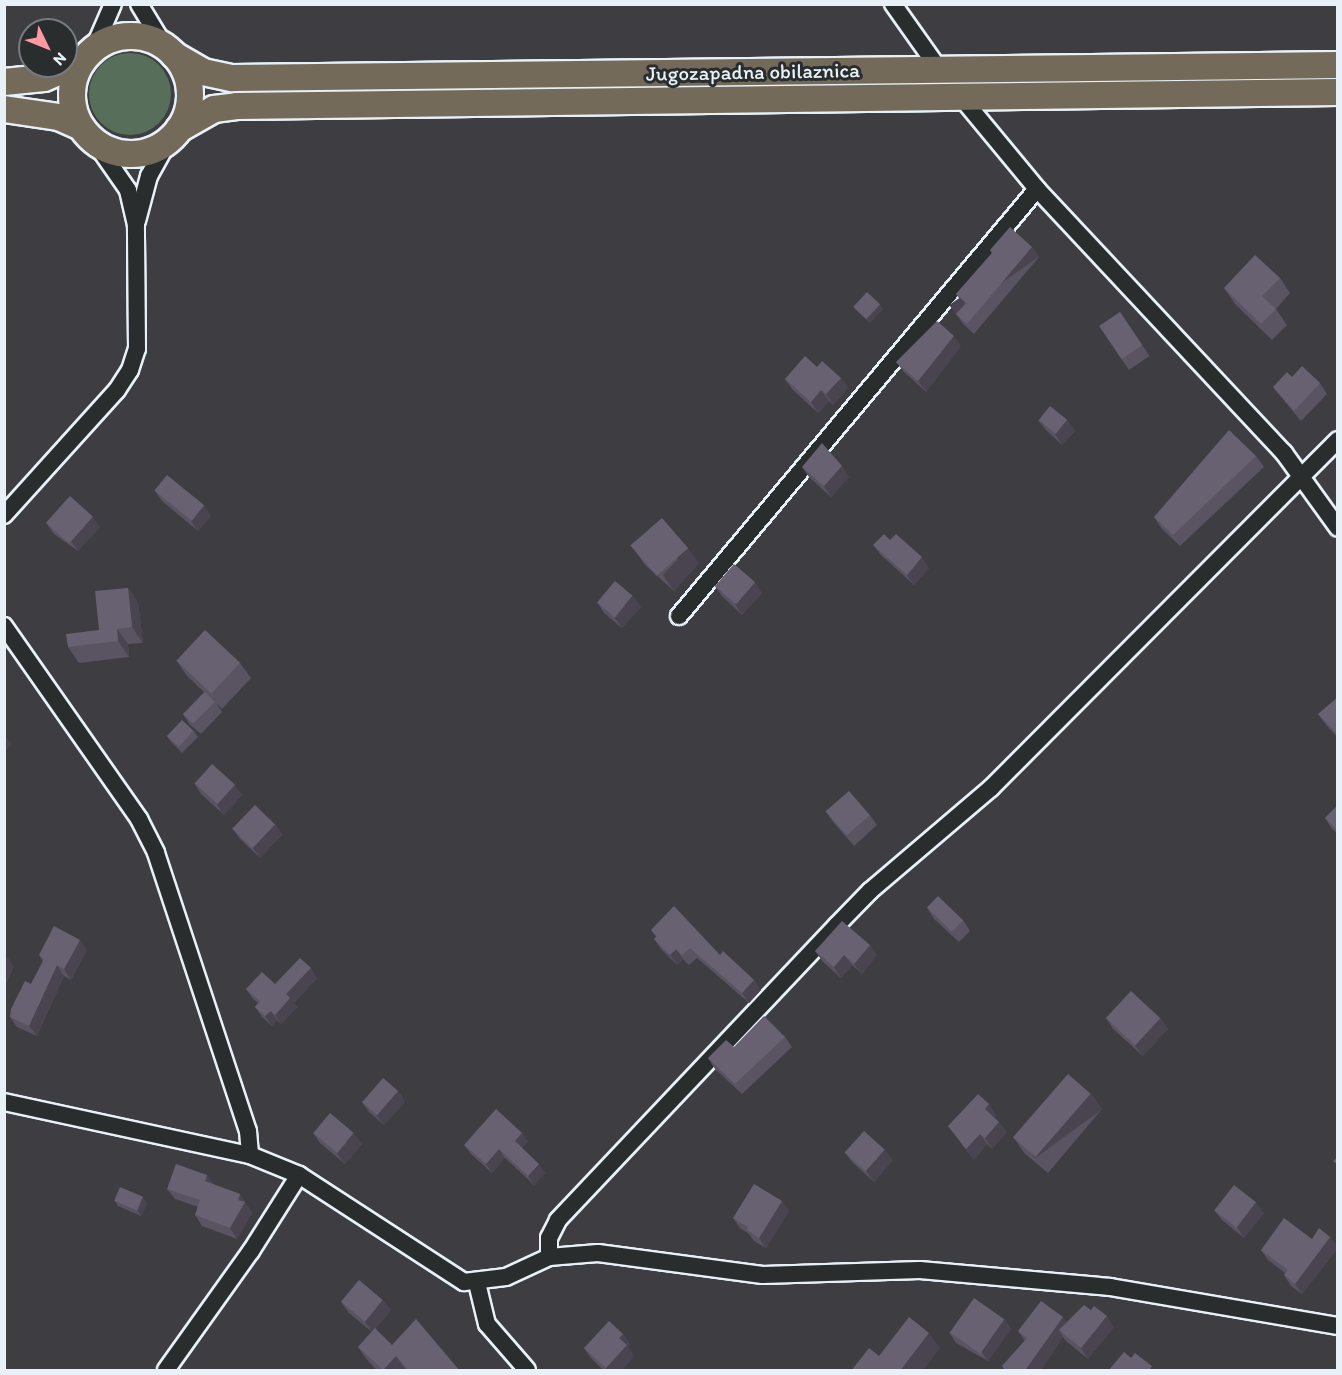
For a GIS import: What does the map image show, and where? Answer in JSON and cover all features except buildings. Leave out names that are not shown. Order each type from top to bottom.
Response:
[{"type":"main road","points":[[4,82],[44,78],[87,56],[110,40],[129,36],[170,51],[185,72],[190,91],[188,111],[174,135],[151,151],[131,154],[111,151],[59,117],[4,109]]},
{"type":"main road","name":"Jugozapadna obilaznica","points":[[170,51],[203,72],[231,78],[1338,64]]},
{"type":"main road","points":[[87,56],[72,94],[87,134]]},
{"type":"main road","name":"Jugozapadna obilaznica","points":[[174,135],[214,110],[237,106],[1338,92]]},
{"type":"street","points":[[87,56],[113,4]]},
{"type":"street","points":[[139,4],[170,51]]},
{"type":"street","points":[[893,4],[939,69]]},
{"type":"street","points":[[961,97],[1037,189],[1220,381],[1302,478],[1338,528]]},
{"type":"street","points":[[4,515],[130,370],[139,338],[136,225],[128,190],[87,134]]},
{"type":"street","points":[[136,225],[149,176],[174,135]]},
{"type":"street","points":[[680,616],[1037,189]]},
{"type":"street","points":[[549,1257],[549,1238],[558,1220],[843,919],[991,788],[1338,440]]},
{"type":"street","points":[[4,626],[139,819],[156,853],[248,1131],[250,1155]]},
{"type":"street","points":[[4,1102],[250,1155],[299,1175],[464,1282],[477,1283],[506,1277],[549,1257],[598,1252],[763,1275],[930,1271],[1110,1287],[1338,1326]]},
{"type":"street","points":[[166,1371],[251,1251],[299,1175]]},
{"type":"street","points":[[477,1283],[487,1324],[527,1371]]},
{"type":"green space","points":[[122,53],[138,53],[153,60],[164,71],[171,86],[168,110],[159,123],[138,135],[122,135],[107,128],[96,117],[89,102],[89,86],[96,71],[107,60]]},
{"type":"green space","points":[[1338,75],[1337,83],[230,97],[232,87]]}]
